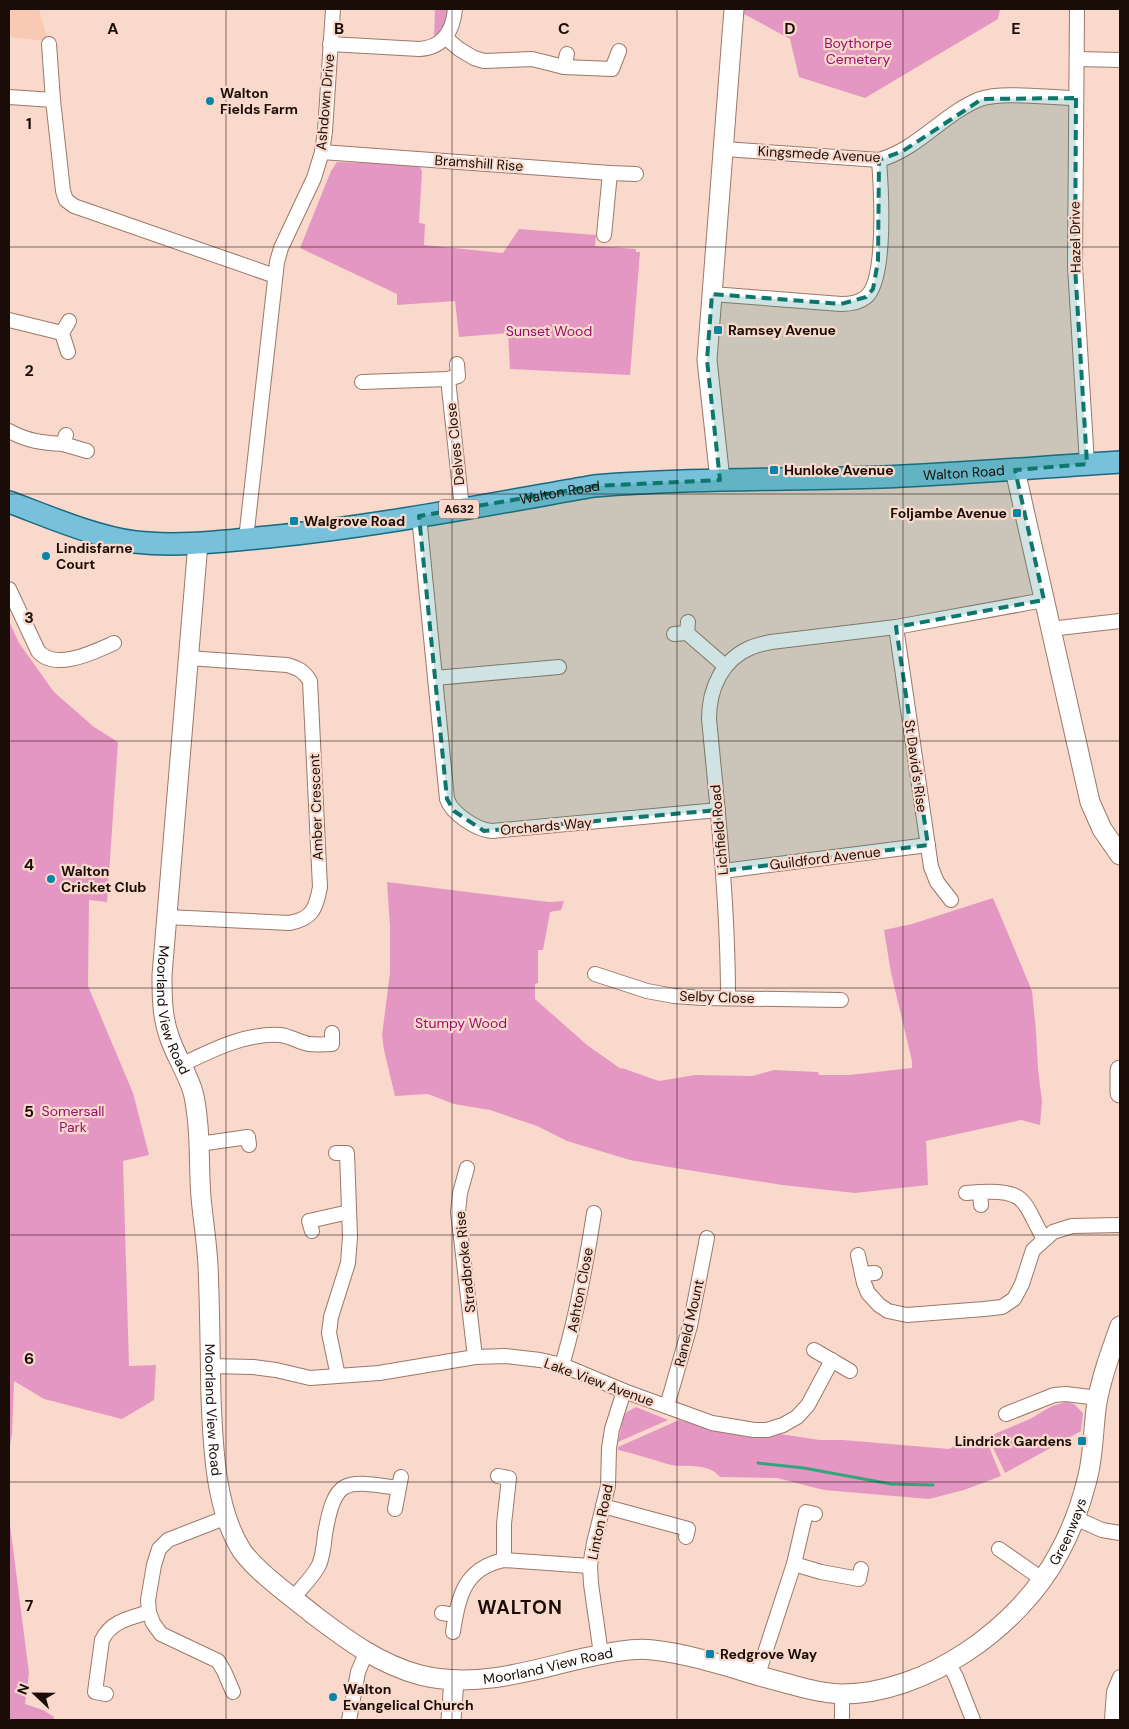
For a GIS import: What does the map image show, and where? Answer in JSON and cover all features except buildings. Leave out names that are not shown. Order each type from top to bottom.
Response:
[{"type":"main road","name":"Walton Road","points":[[9,502],[107,536],[135,542],[164,544],[198,543],[331,530],[594,486],[637,482],[881,477],[1120,462]]},
{"type":"street","name":"Ashdown Drive","points":[[275,276],[281,248],[314,178],[322,152],[333,9]]},
{"type":"street","points":[[330,44],[425,48],[439,44],[446,38],[452,27],[455,9]]},
{"type":"street","points":[[720,480],[707,360],[734,9]]},
{"type":"street","name":"Hazel Drive","points":[[1077,9],[1075,266],[1086,464]]},
{"type":"street","points":[[446,38],[459,49],[474,58],[484,61],[566,60],[612,69],[620,51]]},
{"type":"street","points":[[49,44],[61,182],[66,200],[82,209],[275,276],[246,539]]},
{"type":"street","points":[[1077,59],[1120,60]]},
{"type":"street","name":"Kingsmede Avenue","points":[[724,149],[879,160],[891,157],[903,150],[970,104],[982,99],[996,96],[1076,98]]},
{"type":"street","points":[[9,97],[53,100]]},
{"type":"street","name":"Bramshill Rise","points":[[322,152],[636,174]]},
{"type":"street","points":[[712,294],[841,304],[854,303],[866,297],[873,289],[878,261],[882,218],[879,160]]},
{"type":"street","points":[[604,235],[599,219],[610,173]]},
{"type":"street","points":[[9,320],[65,327],[68,352]]},
{"type":"street","points":[[362,382],[410,375],[448,379],[458,376],[457,364]]},
{"type":"street","name":"Delves Close","points":[[448,379],[462,508]]},
{"type":"street","points":[[9,431],[22,438],[37,442],[64,439],[87,450]]},
{"type":"street","points":[[1015,470],[1090,802],[1102,829],[1120,855]]},
{"type":"street","name":"Orchards Way","points":[[419,516],[449,806],[484,831],[718,810]]},
{"type":"street","name":"Moorland View Road","points":[[198,543],[162,975],[162,998],[164,1020],[170,1040],[195,1098],[201,1194],[208,1263],[213,1442],[218,1480],[227,1517],[244,1554],[293,1598],[366,1653],[409,1671],[454,1680],[480,1680],[601,1654],[648,1649],[695,1658],[820,1692],[842,1694],[885,1689],[919,1677]]},
{"type":"street","points":[[9,589],[41,655],[54,660],[80,663],[114,643]]},
{"type":"street","name":"Lichfield Road","points":[[728,998],[728,950],[723,871],[709,720],[709,705],[718,678],[725,666],[737,655],[751,647],[771,642],[896,627],[1044,600]]},
{"type":"street","points":[[1050,629],[1120,621]]},
{"type":"street","name":"St David's Rise","points":[[896,627],[931,867],[938,882],[951,900]]},
{"type":"street","points":[[683,630],[725,666]]},
{"type":"street","name":"Amber Crescent","points":[[167,917],[289,924],[306,918],[315,910],[320,887],[310,681],[306,673],[287,665],[188,658]]},
{"type":"street","points":[[435,678],[559,667]]},
{"type":"street","name":"Guildford Avenue","points":[[723,871],[928,845]]},
{"type":"street","name":"Selby Close","points":[[595,974],[647,991],[665,994],[703,998],[842,1000]]},
{"type":"street","points":[[181,1065],[229,1043],[263,1035],[282,1035],[310,1044],[321,1045],[332,1044],[332,1034]]},
{"type":"street","points":[[1120,1070],[1120,1093]]},
{"type":"street","points":[[199,1144],[248,1137],[249,1144]]},
{"type":"street","points":[[336,1153],[346,1153],[350,1237],[348,1263],[330,1317],[329,1333],[338,1376]]},
{"type":"street","name":"Stradbroke Rise","points":[[467,1168],[460,1193],[458,1212],[475,1357]]},
{"type":"street","points":[[976,1197],[999,1191],[1016,1195],[1024,1201],[1044,1239]]},
{"type":"street","points":[[312,1232],[309,1220],[349,1212]]},
{"type":"street","name":"Ashton Close","points":[[562,1365],[583,1284],[594,1213]]},
{"type":"street","points":[[858,1255],[869,1273],[868,1293],[879,1305],[888,1311],[907,1315],[969,1316],[1002,1307],[1014,1299],[1022,1284],[1033,1250],[1054,1232],[1072,1226],[1120,1225]]},
{"type":"street","name":"Raneld Mount","points":[[667,1406],[690,1326],[707,1238]]},
{"type":"street","name":"Greenways","points":[[919,1677],[949,1664],[989,1636],[1017,1609],[1042,1579],[1059,1554],[1075,1518],[1088,1478],[1098,1398],[1108,1358],[1120,1326]]},
{"type":"street","points":[[814,1350],[850,1371]]},
{"type":"street","name":"Lake View Avenue","points":[[210,1366],[268,1369],[310,1378],[379,1373],[475,1357],[506,1356],[562,1365],[624,1391],[712,1423],[732,1428],[767,1430],[783,1425],[797,1417],[808,1405],[832,1360]]},
{"type":"street","name":"Linton Road","points":[[601,1654],[590,1566],[608,1486],[609,1448],[612,1429],[624,1391]]},
{"type":"street","points":[[1006,1414],[1054,1395],[1066,1394],[1098,1398]]},
{"type":"street","points":[[498,1476],[509,1478],[504,1524],[504,1560]]},
{"type":"street","points":[[293,1598],[320,1564],[331,1504],[338,1492],[349,1484],[399,1482],[395,1509]]},
{"type":"street","points":[[603,1506],[688,1529],[686,1537]]},
{"type":"street","points":[[757,1676],[794,1564],[806,1512],[815,1514]]},
{"type":"street","points":[[227,1517],[168,1540],[159,1550],[154,1565],[148,1600],[148,1612],[153,1623],[162,1634],[218,1662],[233,1692]]},
{"type":"street","points":[[1075,1518],[1102,1530],[1120,1533]]},
{"type":"street","points":[[998,1549],[1042,1579]]},
{"type":"street","points":[[453,1632],[449,1614],[478,1570],[491,1563],[504,1560],[590,1566]]},
{"type":"street","points":[[794,1564],[821,1572],[859,1579],[861,1568]]},
{"type":"street","points":[[106,1694],[95,1692],[102,1640],[105,1634],[112,1626],[121,1621],[148,1612]]},
{"type":"street","points":[[349,1720],[358,1672],[366,1653]]},
{"type":"street","points":[[949,1664],[973,1720]]},
{"type":"street","points":[[1112,1720],[1114,1692],[1120,1678]]},
{"type":"street","points":[[451,1720],[454,1680]]},
{"type":"street","points":[[842,1694],[842,1720]]},
{"type":"highlighted area","points":[[1076,98],[1075,266],[1087,464],[1015,470],[1044,600],[896,627],[928,845],[723,871],[718,810],[484,831],[454,811],[447,799],[419,516],[594,486],[720,480],[707,360],[712,294],[841,304],[866,297],[873,289],[878,261],[879,160],[903,151],[982,99]]},
{"type":"shaded area","points":[[9,9],[39,9],[48,41],[9,37]]},
{"type":"green space","points":[[435,9],[450,9],[443,32],[434,38]]},
{"type":"green space","name":"Boythorpe Cemetery","points":[[744,9],[1000,9],[998,19],[865,98],[799,77],[790,39],[744,14]]},
{"type":"green space","name":"Sunset Wood","points":[[337,162],[419,165],[422,171],[419,223],[425,224],[424,245],[503,253],[519,229],[596,235],[595,246],[636,249],[636,252],[640,252],[630,375],[510,369],[508,333],[459,337],[455,301],[397,305],[397,294],[300,248],[331,171]]},
{"type":"green space","name":"Somersall Park","points":[[9,621],[19,643],[54,692],[94,727],[118,742],[107,902],[89,900],[88,986],[133,1093],[149,1155],[123,1161],[129,1366],[156,1365],[154,1400],[122,1419],[44,1399],[14,1381],[12,1435],[9,1449]]},
{"type":"green space","name":"Stumpy Wood","points":[[387,882],[549,902],[564,901],[561,910],[550,912],[543,950],[538,950],[538,983],[535,984],[535,999],[587,1045],[621,1069],[659,1081],[695,1075],[752,1076],[774,1070],[818,1072],[819,1075],[849,1075],[912,1068],[912,1061],[891,973],[884,930],[912,924],[993,898],[1032,991],[1042,1101],[1040,1125],[1021,1120],[926,1141],[928,1185],[855,1193],[782,1185],[630,1160],[567,1141],[537,1126],[490,1110],[454,1104],[428,1094],[395,1096],[382,1035],[390,973],[390,927]]},
{"type":"green space","points":[[1066,1402],[1074,1404],[1083,1413],[1081,1431],[1005,1473],[989,1439],[990,1436],[1030,1419],[1052,1406]]},
{"type":"green space","points":[[636,1407],[668,1420],[618,1442],[624,1415]]},
{"type":"green space","points":[[679,1420],[720,1432],[747,1437],[770,1437],[780,1434],[820,1440],[843,1440],[949,1449],[958,1444],[985,1437],[1001,1476],[964,1490],[929,1499],[824,1490],[777,1478],[720,1477],[714,1472],[701,1467],[671,1465],[618,1450],[618,1447]]},
{"type":"green space","points":[[9,1517],[29,1673],[25,1704],[43,1710],[54,1717],[54,1720],[9,1720]]},
{"type":"waterway","points":[[758,1463],[804,1468],[891,1484],[933,1485]]},
{"type":"place","name":"Walton Fields Farm","points":[[210,101]]},
{"type":"place","name":"Ramsey Avenue","points":[[718,330]]},
{"type":"place","name":"Hunloke Avenue","points":[[774,470]]},
{"type":"place","name":"Foljambe Avenue","points":[[1017,513]]},
{"type":"place","name":"Walgrove Road","points":[[294,521]]},
{"type":"place","name":"Lindisfarne Court","points":[[46,556]]},
{"type":"place","name":"Walton Cricket Club","points":[[51,879]]},
{"type":"place","name":"Lindrick Gardens","points":[[1082,1441]]},
{"type":"place","name":"Redgrove Way","points":[[710,1654]]},
{"type":"place","name":"Walton Evangelical Church","points":[[333,1697]]},
{"type":"district","name":"WALTON","points":[[520,1607]]}]
